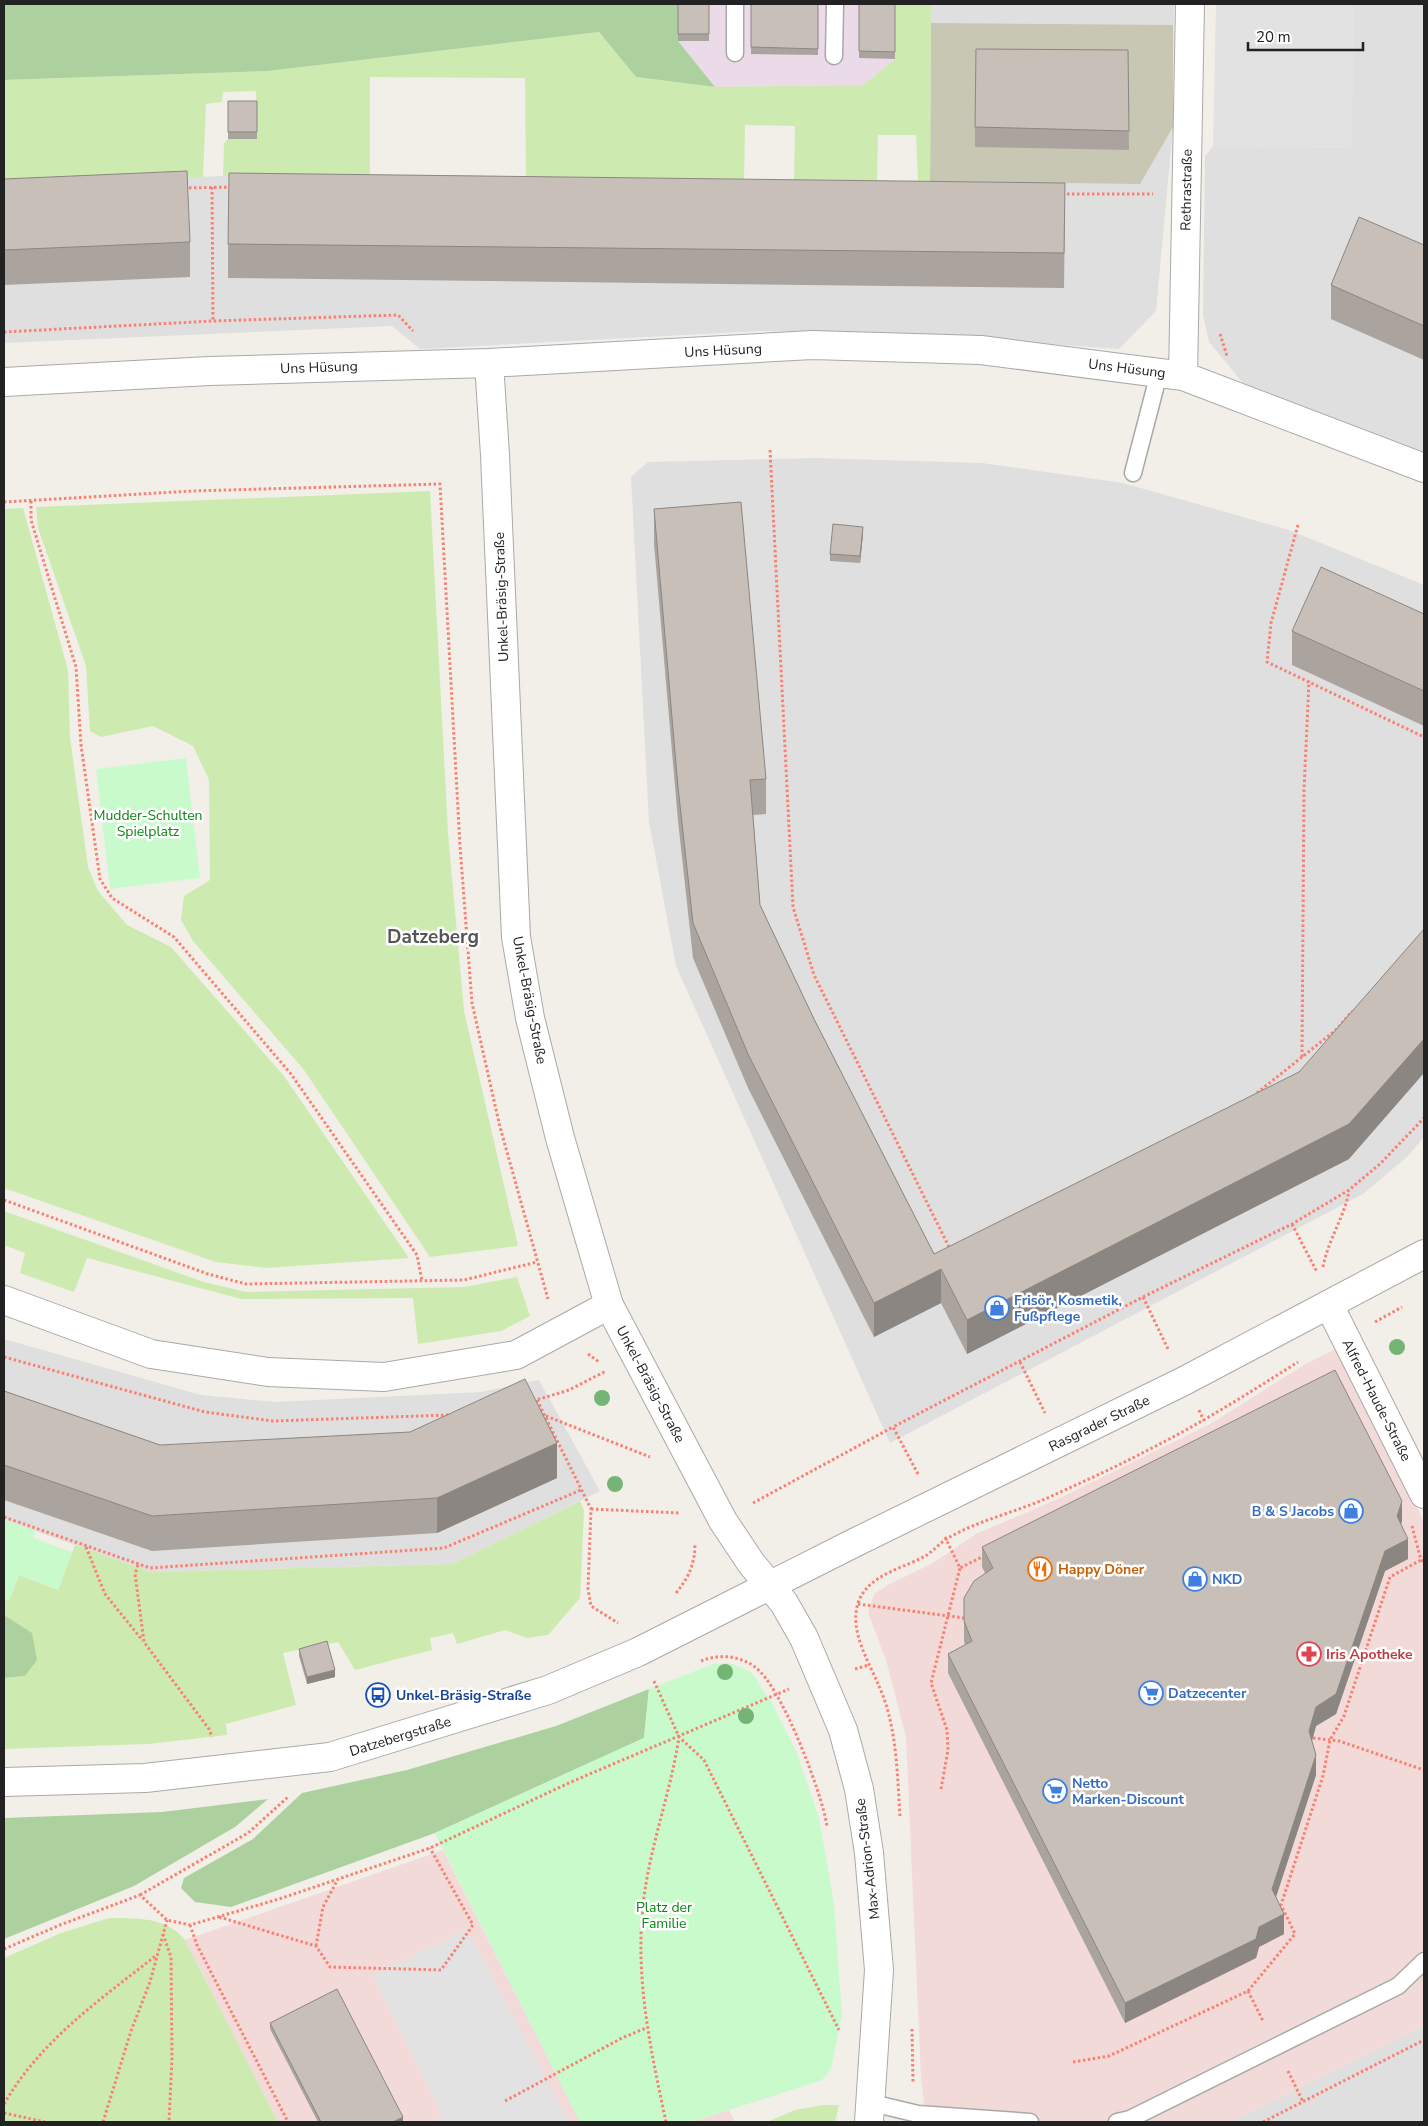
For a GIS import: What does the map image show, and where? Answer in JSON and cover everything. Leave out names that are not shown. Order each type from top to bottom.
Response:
[{"type":"street","name":"Rethrastraße","points":[[1171,374],[1186,195],[1190,4]]},
{"type":"street","name":"Uns Hüsung","points":[[4,382],[209,371],[489,363],[812,345],[981,350],[1171,374],[1424,468]]},
{"type":"street","name":"Unkel-Bräsig-Straße","points":[[489,363],[495,455],[516,938],[530,1018],[560,1138],[609,1305],[723,1521],[751,1563],[770,1585]]},
{"type":"street","name":"Rasgrader Straße","points":[[770,1585],[1184,1381],[1424,1254]]},
{"type":"street","points":[[4,1300],[152,1354],[268,1372],[384,1377],[516,1355],[609,1305]]},
{"type":"street","name":"Alfred-Haude-Straße","points":[[1329,1305],[1424,1494]]},
{"type":"street","name":"Datzebergstraße","points":[[4,1782],[145,1778],[330,1757],[548,1690],[638,1652],[770,1585]]},
{"type":"street","name":"Max-Adrion-Straße","points":[[770,1585],[784,1603],[804,1638],[819,1672],[843,1730],[859,1789],[869,1853],[878,1970],[870,2112]]},
{"type":"lane","points":[[735,4],[735,54]]},
{"type":"lane","points":[[834,4],[834,56]]},
{"type":"lane","points":[[1133,473],[1171,374]]},
{"type":"lane","points":[[1117,2122],[1130,2119],[1398,1986],[1424,1962]]},
{"type":"lane","points":[[870,2112],[1030,2122]]},
{"type":"path","points":[[212,187],[213,321]]},
{"type":"path","points":[[182,188],[242,187]]},
{"type":"path","points":[[1057,194],[1186,195]]},
{"type":"path","points":[[1218,324],[1225,353],[1232,359]]},
{"type":"path","points":[[770,450],[793,907],[818,984],[950,1250],[959,1246]]},
{"type":"path","points":[[4,502],[192,491],[440,484],[460,846],[472,1003],[500,1128],[537,1262],[560,1332],[613,1374]]},
{"type":"path","points":[[31,501],[31,520],[76,666],[81,746],[100,879],[112,898],[174,938],[291,1074],[417,1255],[422,1281]]},
{"type":"path","points":[[1298,525],[1270,623],[1267,662],[1424,737]]},
{"type":"path","points":[[1302,1057],[1304,791],[1309,681]]},
{"type":"path","points":[[1254,1096],[1337,1029],[1355,1007]]},
{"type":"path","points":[[674,1596],[688,1579],[695,1560],[695,1537],[893,1427],[1143,1297],[1292,1224],[1349,1190],[1381,1163],[1424,1118]]},
{"type":"path","points":[[1321,1280],[1326,1251],[1346,1205],[1349,1190]]},
{"type":"path","points":[[4,1200],[208,1274],[246,1284],[464,1280],[537,1262]]},
{"type":"path","points":[[1292,1224],[1321,1280],[1329,1305]]},
{"type":"path","points":[[1346,1337],[1409,1303]]},
{"type":"path","points":[[901,1824],[895,1747],[880,1687],[862,1647],[856,1620],[858,1604],[866,1588],[879,1578],[928,1554],[946,1539],[980,1523],[1054,1495],[1204,1421],[1300,1361]]},
{"type":"path","points":[[1020,1362],[1059,1442]]},
{"type":"path","points":[[537,1400],[591,1509],[588,1589],[591,1606],[625,1628],[679,1737],[704,1760],[841,2034]]},
{"type":"path","points":[[545,1416],[658,1460]]},
{"type":"path","points":[[893,1427],[916,1470],[931,1504]]},
{"type":"path","points":[[4,1516],[150,1568],[444,1548],[581,1490]]},
{"type":"path","points":[[591,1509],[673,1515],[689,1512]]},
{"type":"path","points":[[941,1789],[948,1743],[946,1730],[931,1683],[960,1568],[946,1539]]},
{"type":"path","points":[[86,1546],[105,1594],[209,1729],[214,1744],[216,1770]]},
{"type":"path","points":[[960,1568],[989,1554]]},
{"type":"path","points":[[1073,2062],[1109,2056],[1248,1991],[1295,1934],[1281,1905],[1323,1776],[1330,1740],[1344,1716],[1390,1577],[1422,1560]]},
{"type":"path","points":[[138,1565],[135,1574],[146,1646]]},
{"type":"path","points":[[858,1604],[964,1618]]},
{"type":"path","points":[[140,1895],[167,1920],[190,1925],[219,1917],[430,1848],[571,1782],[679,1737],[776,1693],[800,1743],[826,1816],[829,1835]]},
{"type":"path","points":[[666,2122],[646,2028],[639,1960],[644,1897],[655,1841],[675,1766],[679,1737]]},
{"type":"path","points":[[1312,1738],[1330,1740],[1424,1770]]},
{"type":"path","points":[[4,1949],[60,1925],[140,1895],[248,1833],[293,1793]]},
{"type":"path","points":[[219,1917],[316,1946],[330,1967],[441,1970],[473,1925],[430,1848]]},
{"type":"path","points":[[316,1946],[323,1907],[338,1879]]},
{"type":"path","points":[[102,2122],[111,2090],[158,1954],[167,1920]]},
{"type":"path","points":[[190,1925],[197,1945],[288,2122]]},
{"type":"path","points":[[163,1933],[171,1957],[172,2058],[169,2122]]},
{"type":"path","points":[[4,2104],[16,2083],[68,2024],[158,1954]]},
{"type":"path","points":[[912,2026],[913,2085],[918,2114]]},
{"type":"path","points":[[505,2101],[622,2038],[646,2028]]},
{"type":"path","points":[[1263,2122],[1424,2040]]},
{"type":"path","points":[[4,2113],[45,2122]]},
{"type":"shaded area","points":[[678,4],[895,4],[895,59],[863,85],[715,87],[678,41]]},
{"type":"shaded area","points":[[931,4],[1174,4],[1173,127],[1156,311],[1119,349],[877,332],[760,331],[420,349],[392,326],[4,343],[4,184],[223,176],[930,181]]},
{"type":"shaded area","points":[[1216,4],[1354,4],[1352,148],[1213,146]]},
{"type":"shaded area","points":[[1354,4],[1424,4],[1424,456],[1243,383],[1209,342],[1203,315],[1205,156],[1213,146],[1351,148]]},
{"type":"shaded area","points":[[931,23],[1173,25],[1173,127],[1140,184],[930,181]]},
{"type":"shaded area","points":[[815,458],[982,463],[1123,483],[1289,530],[1424,585],[1424,1137],[1408,1156],[1363,1194],[890,1443],[676,966],[649,822],[631,477],[648,462]]},
{"type":"shaded area","points":[[4,1339],[201,1395],[276,1402],[481,1392],[539,1380],[600,1491],[452,1564],[151,1572],[4,1520]]},
{"type":"shaded area","points":[[1340,1347],[1424,1522],[1424,2026],[1230,2122],[926,2122],[921,2078],[906,1737],[886,1660],[868,1613],[874,1594],[933,1563],[976,1534],[1058,1499],[1212,1423],[1307,1363]]},
{"type":"shaded area","points":[[443,1850],[580,2122],[278,2122],[185,1940]]},
{"type":"shaded area","points":[[467,1929],[569,2122],[433,2122],[443,2116],[373,1976]]},
{"type":"shaded area","points":[[1424,2026],[1424,2122],[1230,2122]]},
{"type":"shaded area","points":[[729,2110],[735,2122],[692,2122]]},
{"type":"green space","points":[[4,4],[678,4],[678,41],[715,87],[636,77],[599,32],[268,71],[4,80]]},
{"type":"green space","points":[[895,4],[931,4],[930,181],[918,181],[916,135],[878,135],[877,181],[794,180],[795,126],[745,125],[744,179],[526,178],[525,78],[370,77],[370,177],[223,176],[224,143],[228,139],[257,139],[256,91],[223,92],[222,102],[206,104],[203,177],[4,184],[4,80],[268,71],[599,32],[636,77],[715,87],[863,85],[895,59]]},
{"type":"green space","points":[[430,491],[448,833],[464,1011],[518,1246],[430,1257],[304,1070],[193,941],[181,920],[184,896],[210,880],[209,780],[193,746],[153,726],[101,737],[90,731],[86,666],[38,528],[36,507]]},
{"type":"green space","points":[[23,508],[68,670],[70,738],[88,867],[98,891],[127,925],[171,947],[284,1076],[409,1258],[267,1268],[216,1262],[4,1188],[4,509]]},
{"type":"green space","name":"Mudder-Schulten Spielplatz","points":[[186,758],[200,878],[110,889],[96,769]]},
{"type":"green space","points":[[4,1211],[204,1282],[246,1292],[464,1287],[517,1277],[530,1316],[501,1331],[418,1344],[413,1298],[241,1299],[87,1258],[74,1292],[20,1273],[25,1253],[4,1245]]},
{"type":"green space","points":[[580,1501],[584,1511],[580,1598],[548,1635],[527,1638],[505,1630],[457,1644],[453,1633],[430,1638],[432,1650],[355,1670],[338,1642],[283,1653],[296,1705],[226,1724],[227,1735],[148,1744],[4,1749],[4,1678],[25,1676],[31,1633],[4,1615],[4,1599],[9,1601],[19,1575],[58,1590],[75,1545],[151,1572],[452,1564]]},
{"type":"green space","points":[[4,1520],[36,1531],[33,1538],[72,1552],[58,1590],[19,1575],[9,1601],[4,1599]]},
{"type":"green space","points":[[4,1615],[32,1633],[37,1660],[25,1676],[4,1678]]},
{"type":"green space","name":"Platz der Familie","points":[[730,1663],[751,1672],[772,1703],[796,1751],[819,1818],[834,1904],[842,2015],[831,2069],[822,2080],[692,2122],[580,2122],[435,1833],[644,1738],[649,1689],[713,1664]]},
{"type":"green space","points":[[649,1689],[644,1738],[435,1833],[231,1907],[195,1902],[181,1888],[184,1878],[253,1839],[302,1793],[407,1770],[556,1726]]},
{"type":"green space","points":[[268,1799],[235,1827],[134,1886],[4,1939],[4,1818],[162,1812]]},
{"type":"green space","points":[[109,1918],[150,1920],[178,1932],[185,1940],[278,2122],[4,2122],[4,1958],[61,1933]]},
{"type":"green space","points":[[823,2105],[839,2105],[835,2122],[767,2122],[795,2110]]},
{"type":"building","points":[[678,4],[709,4],[709,34],[678,34]]},
{"type":"building","points":[[751,4],[818,4],[818,49],[751,47]]},
{"type":"building","points":[[859,4],[895,4],[895,52],[859,51]]},
{"type":"building","points":[[976,49],[1128,50],[1129,131],[975,127]]},
{"type":"building","points":[[228,101],[257,101],[257,132],[228,132]]},
{"type":"building","points":[[187,171],[190,242],[4,250],[4,179]]},
{"type":"building","points":[[229,173],[1065,183],[1064,253],[228,244]]},
{"type":"building","points":[[1359,217],[1424,245],[1424,326],[1331,285]]},
{"type":"building","points":[[741,502],[766,779],[750,780],[760,905],[814,1019],[934,1254],[1299,1072],[1424,929],[1424,1039],[1349,1124],[967,1320],[941,1269],[874,1303],[748,1054],[693,923],[678,787],[654,509]]},
{"type":"building","points":[[833,524],[863,527],[860,556],[830,554]]},
{"type":"building","points":[[1321,567],[1424,614],[1424,691],[1292,631]]},
{"type":"building","name":"Datzecenter","points":[[1335,1370],[1402,1501],[1397,1516],[1408,1539],[1385,1551],[1336,1694],[1316,1707],[1309,1731],[1316,1755],[1272,1889],[1284,1914],[1259,1927],[1256,1939],[1125,2003],[948,1654],[972,1641],[964,1621],[964,1598],[974,1581],[993,1568],[982,1547]]},
{"type":"building","points":[[525,1379],[557,1443],[437,1498],[152,1516],[4,1465],[4,1391],[160,1445],[410,1432]]},
{"type":"building","points":[[327,1641],[335,1670],[307,1677],[299,1649]]},
{"type":"building","points":[[337,1989],[403,2117],[393,2122],[321,2122],[270,2023]]},
{"type":"place","name":"Frisör, Kosmetik, Fußpflege","points":[[997,1308]]},
{"type":"place","name":"B & S Jacobs","points":[[1351,1511]]},
{"type":"place","name":"Happy Döner","points":[[1040,1569]]},
{"type":"place","name":"NKD","points":[[1195,1579]]},
{"type":"place","name":"Iris Apotheke","points":[[1309,1654]]},
{"type":"place","name":"Datzecenter","points":[[1151,1693]]},
{"type":"place","name":"Unkel-Bräsig-Straße","points":[[378,1695]]},
{"type":"place","name":"Netto Marken-Discount","points":[[1055,1791]]},
{"type":"district","name":"Datzeberg","points":[[433,936]]}]
